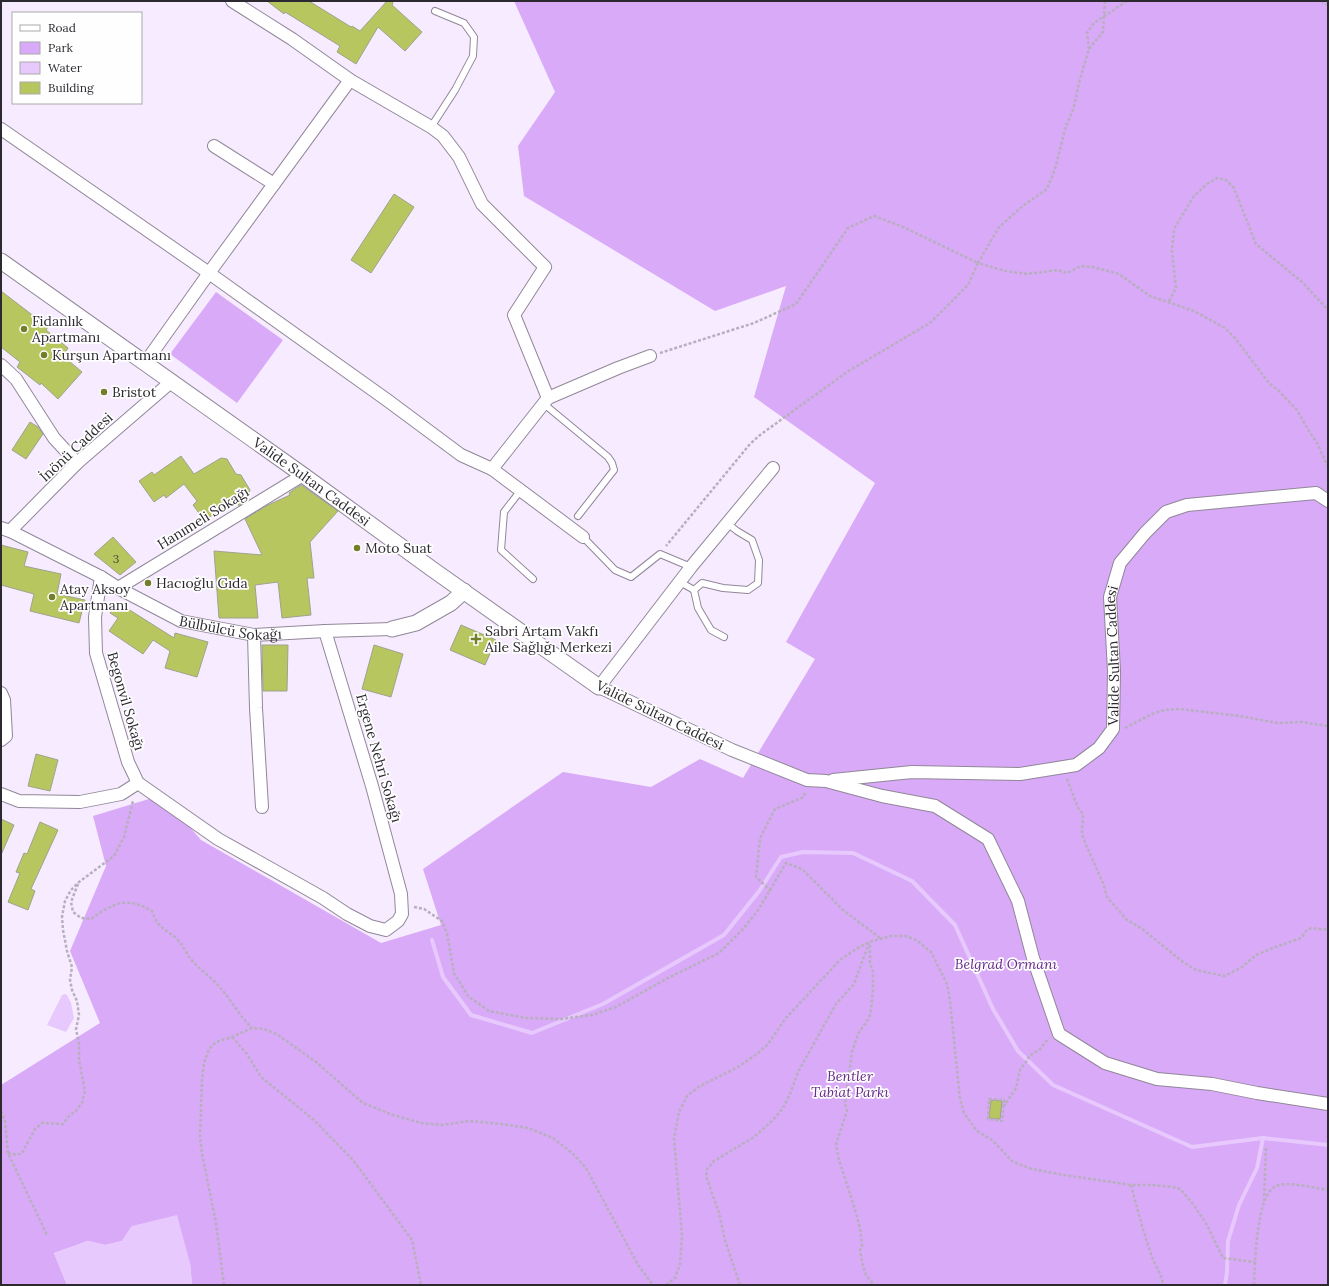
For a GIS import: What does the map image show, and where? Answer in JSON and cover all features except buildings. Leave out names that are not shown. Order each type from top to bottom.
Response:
[{"type":"street","points":[[232,1],[292,39],[350,80],[443,136],[459,157],[482,204],[545,267],[514,315],[546,401]]},
{"type":"street","points":[[145,363],[350,80]]},
{"type":"street","points":[[1,129],[209,273],[388,400],[461,455],[492,469],[583,537]]},
{"type":"street","points":[[214,146],[274,184]]},
{"type":"street","name":"Valide Sultan Caddesi","points":[[2,264],[145,363],[599,687],[732,750],[807,780],[826,781],[912,772],[1020,774],[1076,764],[1099,748],[1113,729],[1114,671],[1110,598],[1120,562],[1145,533],[1166,512],[1187,505],[1316,493],[1328,501]]},
{"type":"street","points":[[492,469],[546,401],[618,368],[650,356]]},
{"type":"street","points":[[1,365],[16,379],[54,438],[77,463]]},
{"type":"street","name":"İnönü Caddesi","points":[[5,529],[77,463],[171,382]]},
{"type":"street","points":[[599,687],[691,567],[773,468]]},
{"type":"street","name":"Hanımeli Sokağı","points":[[118,588],[303,475]]},
{"type":"street","name":"Bülbülcü Sokağı","points":[[5,529],[101,577],[118,588],[181,621],[254,635],[392,629],[416,623],[451,603],[464,592]]},
{"type":"street","name":"Begonvil Sokağı","points":[[101,577],[95,617],[96,653],[128,762],[138,783]]},
{"type":"street","name":"Ergene Nehri Sokağı","points":[[325,631],[372,786],[401,899]]},
{"type":"street","points":[[254,635],[256,708],[262,807]]},
{"type":"street","points":[[1,693],[4,700],[6,736],[1,740]]},
{"type":"street","points":[[826,781],[882,796],[935,806],[988,838],[1018,900],[1034,958],[1059,1034],[1104,1063],[1157,1079],[1212,1084],[1257,1093],[1328,1104]]},
{"type":"street","points":[[1,794],[19,801],[80,802],[121,794],[138,783],[218,839],[370,926],[386,930],[398,921],[402,914],[401,899]]},
{"type":"lane","points":[[430,127],[455,90],[473,56],[474,43],[474,37],[464,23],[435,11]]},
{"type":"lane","points":[[546,401],[608,457],[614,470],[578,516]]},
{"type":"lane","points":[[521,490],[504,512],[501,550],[533,579]]},
{"type":"lane","points":[[694,590],[702,583],[723,588],[748,590],[758,583],[759,560],[752,540],[727,523]]},
{"type":"lane","points":[[583,537],[615,570],[631,577],[660,554],[691,567]]},
{"type":"lane","points":[[680,582],[694,590],[698,608],[711,630],[724,637]]},
{"type":"path","points":[[660,554],[750,444],[760,435],[847,372],[930,323],[968,286],[978,263],[999,227],[1024,205],[1047,189],[1055,169],[1066,126],[1073,110],[1089,49],[1103,32],[1105,1]]},
{"type":"path","points":[[1089,49],[1087,33],[1094,23],[1127,1]]},
{"type":"path","points":[[1321,1],[1328,5]]},
{"type":"path","points":[[1168,301],[1176,288],[1172,251],[1174,229],[1194,196],[1207,184],[1217,178],[1226,180],[1234,188],[1256,244],[1302,282],[1328,310]]},
{"type":"path","points":[[650,356],[754,323],[796,304],[848,228],[874,216],[903,227],[978,263],[1005,271],[1027,274],[1058,270],[1067,273],[1081,266],[1093,267],[1119,274],[1150,296],[1194,311],[1225,328],[1235,338],[1269,383],[1279,390],[1296,410],[1317,443],[1328,467]]},
{"type":"path","points":[[1109,734],[1125,728],[1152,714],[1164,710],[1179,709],[1240,716],[1276,723],[1302,722],[1328,726]]},
{"type":"path","points":[[1063,767],[1078,808],[1084,814],[1082,834],[1103,882],[1107,897],[1127,920],[1142,928],[1196,970],[1225,976],[1242,967],[1256,955],[1301,938],[1306,931],[1311,928],[1328,930]]},
{"type":"path","points":[[771,890],[756,876],[760,838],[775,809],[804,797],[807,780]]},
{"type":"path","points":[[8,1153],[17,1155],[22,1153],[35,1129],[42,1123],[63,1124],[69,1116],[76,1112],[82,1103],[84,1091],[76,1028],[79,1015],[77,1001],[72,990],[70,980],[72,967],[62,930],[62,917],[65,901],[71,890],[79,882],[114,856],[124,837],[138,783]]},
{"type":"path","points":[[401,899],[424,909],[442,921],[447,934],[454,973],[468,996],[489,1012],[526,1018],[562,1019],[592,1015],[616,1007],[662,981],[719,953],[742,930],[757,912],[786,863],[802,869],[843,910],[880,938]]},
{"type":"path","points":[[79,882],[71,902],[73,912],[81,918],[91,919],[104,909],[129,901],[144,906],[152,911],[155,920],[164,930],[176,938],[185,948],[190,958],[216,982],[252,1028]]},
{"type":"path","points":[[666,1285],[676,1278],[680,1264],[682,1235],[674,1138],[679,1112],[687,1096],[700,1086],[738,1067],[757,1054],[768,1044],[785,1019],[840,960],[869,942],[891,936],[906,936],[916,940],[931,952],[944,977],[947,984],[950,1001],[960,1099],[964,1113],[978,1131],[992,1140],[1013,1162],[1032,1169],[1131,1185],[1152,1185],[1180,1189],[1193,1204],[1207,1225],[1223,1258],[1255,1262]]},
{"type":"path","points":[[740,1285],[725,1240],[719,1213],[706,1176],[707,1169],[714,1161],[754,1137],[773,1120],[783,1108],[798,1072],[832,1010],[854,984],[869,942]]},
{"type":"path","points":[[869,942],[870,963],[873,972],[871,1010],[869,1018],[858,1034],[852,1052],[845,1104],[847,1111],[836,1144],[839,1160],[860,1228],[862,1245],[860,1250],[863,1266],[866,1275],[874,1285]]},
{"type":"path","points":[[224,1285],[216,1223],[200,1137],[202,1080],[204,1063],[209,1049],[216,1042],[252,1028],[264,1029],[278,1035],[316,1062],[363,1103],[393,1115],[428,1124],[443,1125],[468,1121],[515,1126],[528,1128],[553,1138],[572,1153],[586,1168],[638,1265],[653,1285]]},
{"type":"path","points":[[232,1037],[247,1054],[261,1077],[314,1120],[353,1160],[412,1240],[421,1285]]},
{"type":"path","points":[[1003,1105],[1004,1100],[989,1099],[988,1119],[1002,1121],[1003,1105],[1006,1105],[1006,1102],[1016,1088],[1022,1066],[1028,1059],[1028,1056],[1039,1050]]},
{"type":"path","points":[[1,1110],[5,1121],[8,1153],[47,1234]]},
{"type":"path","points":[[1254,1285],[1255,1262],[1264,1201],[1266,1146]]},
{"type":"path","points":[[1131,1185],[1151,1256],[1162,1277],[1162,1285]]},
{"type":"path","points":[[1264,1201],[1273,1188],[1278,1186],[1299,1185],[1328,1190]]},
{"type":"green space","name":"Belgrad Ormanı","points":[[514,1],[1328,1],[1328,1285],[192,1285],[190,1263],[132,1226],[122,1241],[105,1245],[88,1241],[54,1253],[67,1285],[1,1285],[1,1085],[100,1023],[70,951],[106,866],[93,816],[162,795],[201,840],[381,943],[441,925],[423,869],[563,772],[651,787],[700,759],[743,778],[815,659],[786,642],[875,483],[754,397],[786,286],[715,311],[524,196],[518,146],[555,92]]},
{"type":"green space","points":[[216,292],[283,340],[237,403],[170,354]]},
{"type":"water","points":[[65,994],[71,1003],[74,1018],[66,1032],[47,1025],[62,995]]},
{"type":"water","points":[[177,1215],[190,1263],[192,1285],[67,1285],[54,1253],[88,1241],[105,1245],[122,1241],[132,1226]]},
{"type":"waterway","points":[[432,940],[443,977],[471,1015],[532,1033],[603,1004],[724,935],[760,890],[781,857],[803,852],[853,853],[912,881],[955,925],[993,1009],[1018,1051],[1053,1085],[1192,1147],[1263,1138],[1328,1145]]},
{"type":"waterway","points":[[1225,1285],[1228,1241],[1239,1205],[1257,1168],[1263,1138]]},
{"type":"place","name":"Fidanlık Apartmanı","points":[[24,329]]},
{"type":"place","name":"Kurşun Apartmanı","points":[[44,355]]},
{"type":"place","name":"Bristot","points":[[104,392]]},
{"type":"place","name":"Moto Suat","points":[[357,548]]},
{"type":"place","name":"Hacıoğlu Gıda","points":[[148,583]]},
{"type":"place","name":"Atay Aksoy Apartmanı","points":[[52,597]]},
{"type":"place","name":"Sabri Artam Vakfı Aile Sağlığı Merkezi","points":[[476,639]]},
{"type":"park label","name":"Bentler Tabiat Parkı","points":[[850,1084]]}]
